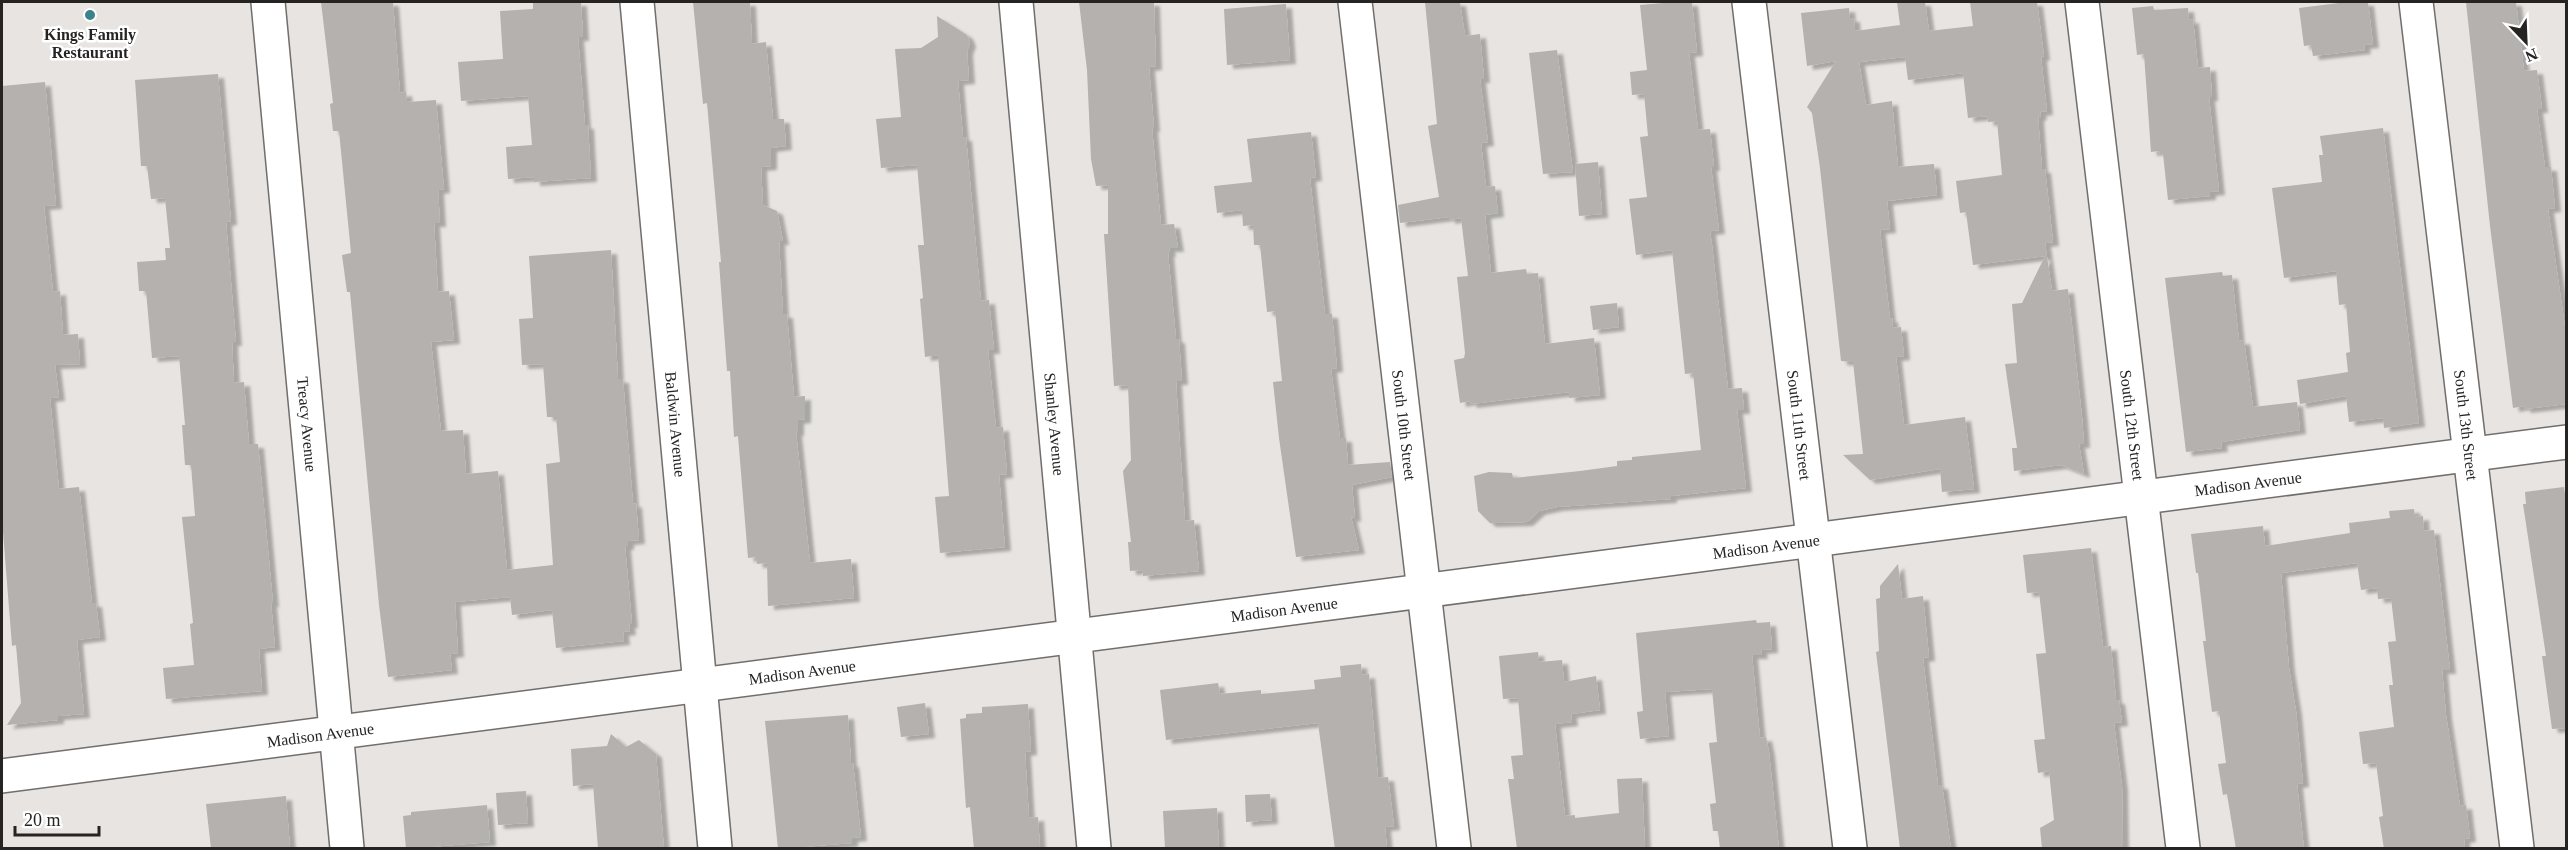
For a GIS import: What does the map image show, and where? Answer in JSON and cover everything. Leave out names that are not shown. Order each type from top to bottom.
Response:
[{"type":"street","name":"Treacy Avenue","points":[[268,2],[347,849]]},
{"type":"street","name":"Baldwin Avenue","points":[[637,2],[716,849]]},
{"type":"street","name":"Shanley Avenue","points":[[1016,2],[1094,849]]},
{"type":"street","name":"South 10th Street","points":[[1355,2],[1454,849]]},
{"type":"street","name":"South 11th Street","points":[[1749,2],[1850,849]]},
{"type":"street","name":"South 12th Street","points":[[2082,2],[2183,849]]},
{"type":"street","name":"South 13th Street","points":[[2416,2],[2458,344],[2468,455],[2517,849]]},
{"type":"street","name":"Madison Avenue","points":[[2,776],[2566,442]]},
{"type":"building","points":[[321,2],[393,2],[400,93],[406,92],[407,102],[436,100],[444,189],[438,190],[440,223],[434,223],[438,292],[449,291],[454,340],[431,342],[441,431],[463,430],[466,474],[498,471],[507,570],[553,565],[546,464],[560,462],[556,417],[547,417],[543,364],[522,365],[519,319],[533,318],[529,256],[611,250],[618,379],[623,379],[633,504],[636,503],[639,540],[628,541],[628,546],[625,546],[632,624],[629,624],[630,631],[623,632],[624,641],[556,648],[552,610],[512,615],[510,597],[455,602],[458,653],[450,654],[452,670],[388,677],[379,605],[350,292],[347,292],[342,255],[351,253],[339,131],[333,131],[330,104],[333,103]]},
{"type":"building","points":[[533,2],[581,2],[583,37],[578,37],[585,125],[588,125],[591,178],[534,182],[534,177],[508,179],[506,147],[532,145],[528,96],[461,101],[458,62],[503,59],[500,11],[533,9]]},
{"type":"building","points":[[693,2],[750,2],[752,44],[766,42],[773,119],[784,119],[786,146],[771,148],[771,166],[761,167],[763,205],[777,211],[783,241],[779,241],[783,314],[787,314],[794,397],[805,396],[805,419],[798,420],[798,432],[796,432],[810,563],[851,559],[854,598],[768,606],[767,563],[757,564],[756,557],[748,558],[738,436],[734,437],[730,371],[727,371],[719,262],[721,262],[707,103],[703,104]]},
{"type":"building","points":[[1079,2],[1154,2],[1156,66],[1149,67],[1154,128],[1152,128],[1161,225],[1174,224],[1178,248],[1169,248],[1170,253],[1168,253],[1182,381],[1176,381],[1180,447],[1185,521],[1194,520],[1199,571],[1143,576],[1142,570],[1130,571],[1128,542],[1131,542],[1123,471],[1131,460],[1128,385],[1114,386],[1104,234],[1108,234],[1108,185],[1096,186],[1091,159],[1087,70]]},
{"type":"building","points":[[1425,2],[1460,2],[1465,36],[1480,34],[1484,79],[1480,79],[1488,142],[1481,143],[1486,187],[1495,186],[1498,213],[1485,215],[1491,273],[1526,269],[1527,274],[1538,273],[1545,344],[1594,338],[1600,395],[1569,398],[1569,392],[1471,404],[1470,401],[1460,403],[1454,360],[1464,358],[1465,353],[1457,277],[1468,276],[1461,218],[1449,220],[1449,217],[1400,223],[1398,205],[1439,197],[1428,126],[1437,124]]},
{"type":"building","points":[[1692,2],[1697,52],[1689,53],[1698,130],[1710,129],[1714,167],[1711,167],[1719,230],[1710,231],[1728,389],[1742,388],[1744,410],[1737,410],[1746,488],[1671,496],[1671,499],[1557,507],[1539,511],[1527,522],[1490,523],[1478,511],[1474,476],[1489,472],[1512,473],[1513,478],[1580,471],[1617,466],[1617,461],[1632,460],[1632,457],[1701,450],[1693,373],[1685,374],[1672,250],[1636,255],[1629,199],[1647,197],[1640,137],[1648,136],[1644,94],[1632,95],[1630,72],[1647,70],[1640,5]]},
{"type":"building","points":[[1897,2],[1925,2],[1929,31],[1973,26],[1970,2],[2037,2],[2044,56],[2041,57],[2047,111],[2040,112],[2041,116],[2038,117],[2042,169],[2045,169],[2053,242],[2045,243],[2052,291],[2068,289],[2082,417],[2084,444],[2079,444],[2084,474],[2061,465],[2014,471],[2012,448],[2017,448],[2005,364],[2017,363],[2012,304],[2022,303],[2045,256],[1973,265],[1966,212],[1960,213],[1956,181],[2002,175],[1997,121],[1988,122],[1987,116],[1968,118],[1963,73],[1908,80],[1905,57],[1859,62],[1866,105],[1892,101],[1898,167],[1934,164],[1937,195],[1887,201],[1890,229],[1880,230],[1890,319],[1892,318],[1893,328],[1901,327],[1904,356],[1896,357],[1904,425],[1965,417],[1974,489],[1942,492],[1940,469],[1870,480],[1843,455],[1863,454],[1853,362],[1841,361],[1820,168],[1812,113],[1807,107],[1836,61],[1807,66],[1801,13],[1849,8],[1850,18],[1854,18],[1855,31],[1900,25]]},
{"type":"building","points":[[2347,2],[2368,2],[2373,44],[2364,45],[2365,50],[2313,56],[2311,45],[2304,46],[2299,8]]},
{"type":"building","points":[[2466,2],[2516,2],[2524,71],[2537,70],[2542,109],[2537,109],[2545,167],[2551,167],[2555,208],[2548,209],[2566,334],[2566,404],[2525,409],[2524,406],[2513,408],[2490,226]]},
{"type":"building","points":[[1286,4],[1290,60],[1227,65],[1224,9]]},
{"type":"building","points":[[2153,6],[2154,10],[2188,8],[2189,20],[2193,19],[2198,68],[2210,67],[2212,97],[2209,97],[2219,191],[2210,192],[2210,196],[2168,200],[2163,154],[2159,151],[2151,152],[2144,54],[2137,55],[2132,8]]},
{"type":"building","points":[[937,16],[967,35],[970,43],[967,51],[969,80],[958,81],[963,137],[966,137],[981,301],[989,300],[994,350],[988,350],[996,428],[1003,427],[1007,474],[999,475],[1005,547],[940,553],[935,497],[949,496],[938,355],[925,357],[918,245],[924,245],[917,165],[881,168],[876,119],[901,117],[895,49],[921,48],[938,37]]},
{"type":"building","points":[[1557,50],[1573,172],[1543,174],[1529,53]]},
{"type":"building","points":[[218,74],[231,221],[226,222],[236,342],[232,342],[234,383],[244,382],[249,444],[258,444],[275,647],[259,649],[262,691],[166,699],[163,668],[194,665],[190,624],[193,623],[182,517],[195,516],[191,465],[185,465],[182,425],[185,425],[179,356],[152,358],[146,291],[139,291],[137,262],[166,260],[165,248],[170,248],[165,198],[151,199],[147,166],[141,166],[135,80]]},
{"type":"building","points":[[45,82],[56,205],[44,206],[53,292],[60,291],[63,335],[78,334],[80,364],[55,365],[59,397],[50,398],[59,489],[79,487],[92,603],[96,603],[100,637],[77,640],[84,714],[58,716],[58,720],[7,725],[21,703],[16,645],[12,646],[2,519],[2,86]]},
{"type":"building","points":[[2383,128],[2419,423],[2384,428],[2383,418],[2349,422],[2346,396],[2300,404],[2297,380],[2348,372],[2346,353],[2350,352],[2346,304],[2339,305],[2336,271],[2284,278],[2272,188],[2322,182],[2319,155],[2323,155],[2320,136]]},
{"type":"building","points":[[1311,132],[1316,177],[1310,178],[1325,314],[1332,314],[1337,368],[1331,369],[1340,438],[1346,438],[1348,465],[1390,462],[1392,477],[1352,485],[1355,518],[1351,517],[1359,550],[1296,557],[1273,382],[1282,381],[1275,311],[1267,312],[1260,245],[1254,245],[1253,225],[1243,226],[1242,210],[1217,213],[1214,186],[1252,182],[1247,139]]},
{"type":"building","points":[[1598,162],[1602,214],[1579,216],[1575,164]]},
{"type":"building","points":[[2222,272],[2223,276],[2232,275],[2239,341],[2244,340],[2253,407],[2297,402],[2300,430],[2221,442],[2222,448],[2186,452],[2165,278]]},
{"type":"building","points":[[1617,303],[1619,327],[1593,330],[1590,306]]},
{"type":"building","points":[[2564,487],[2566,503],[2566,728],[2552,729],[2542,656],[2546,656],[2523,504],[2526,504],[2525,492]]},
{"type":"building","points":[[2414,509],[2415,517],[2423,516],[2424,531],[2434,530],[2450,670],[2442,670],[2446,715],[2460,806],[2466,805],[2470,838],[2464,839],[2465,849],[2384,849],[2379,817],[2383,816],[2376,763],[2363,764],[2359,732],[2394,727],[2389,685],[2393,685],[2388,642],[2396,641],[2391,598],[2378,599],[2377,588],[2361,590],[2357,563],[2281,573],[2289,668],[2303,783],[2297,784],[2304,849],[2236,849],[2227,794],[2223,795],[2218,764],[2226,763],[2219,711],[2212,712],[2203,641],[2206,641],[2198,573],[2196,573],[2191,534],[2263,526],[2265,546],[2350,533],[2349,523],[2390,518],[2389,511]]},
{"type":"building","points":[[2091,548],[2103,647],[2111,646],[2116,700],[2119,700],[2122,722],[2114,723],[2122,786],[2123,849],[2042,849],[2040,828],[2054,820],[2049,771],[2038,773],[2034,740],[2045,739],[2036,654],[2046,653],[2039,592],[2027,593],[2023,555]]},
{"type":"building","points":[[1898,564],[1902,599],[1923,596],[1929,657],[1923,658],[1938,785],[1942,785],[1951,849],[1900,849],[1876,652],[1879,651],[1876,599],[1880,598],[1880,586]]},
{"type":"building","points":[[1756,620],[1757,623],[1770,622],[1772,649],[1761,650],[1762,655],[1752,655],[1760,738],[1766,737],[1769,752],[1779,849],[1720,849],[1718,831],[1713,831],[1710,804],[1716,803],[1709,743],[1717,742],[1712,689],[1665,692],[1669,736],[1640,739],[1637,712],[1643,711],[1636,633]]},
{"type":"building","points":[[1538,652],[1539,662],[1562,660],[1564,682],[1596,676],[1600,710],[1571,714],[1572,722],[1555,724],[1565,816],[1575,815],[1575,818],[1619,813],[1617,779],[1642,778],[1645,849],[1517,849],[1508,779],[1514,779],[1511,756],[1523,755],[1518,698],[1503,699],[1499,656]]},
{"type":"building","points":[[1361,664],[1362,675],[1369,674],[1378,778],[1388,777],[1394,826],[1385,827],[1387,849],[1335,849],[1318,723],[1166,740],[1160,690],[1218,683],[1220,694],[1261,690],[1261,694],[1315,689],[1314,680],[1341,677],[1340,666]]},
{"type":"building","points":[[925,703],[929,734],[901,737],[897,707]]},
{"type":"building","points":[[1028,704],[1031,751],[1025,752],[1029,818],[1038,817],[1040,849],[974,849],[970,807],[966,808],[960,719],[966,718],[966,714],[982,713],[982,707]]},
{"type":"building","points":[[848,715],[851,763],[853,763],[861,837],[852,838],[852,843],[778,849],[765,721]]},
{"type":"building","points":[[611,734],[626,747],[639,740],[656,754],[664,849],[598,849],[593,784],[573,786],[571,749],[607,746]]},
{"type":"building","points":[[526,791],[528,823],[498,825],[496,793]]},
{"type":"building","points":[[1270,794],[1272,820],[1246,822],[1245,795]]},
{"type":"building","points":[[286,796],[290,849],[211,849],[206,804]]},
{"type":"building","points":[[487,805],[490,842],[406,849],[403,816],[411,815],[411,812]]},
{"type":"building","points":[[1217,808],[1219,849],[1165,849],[1163,811]]},
{"type":"place","name":"Kings Family Restaurant","points":[[90,15]]}]
